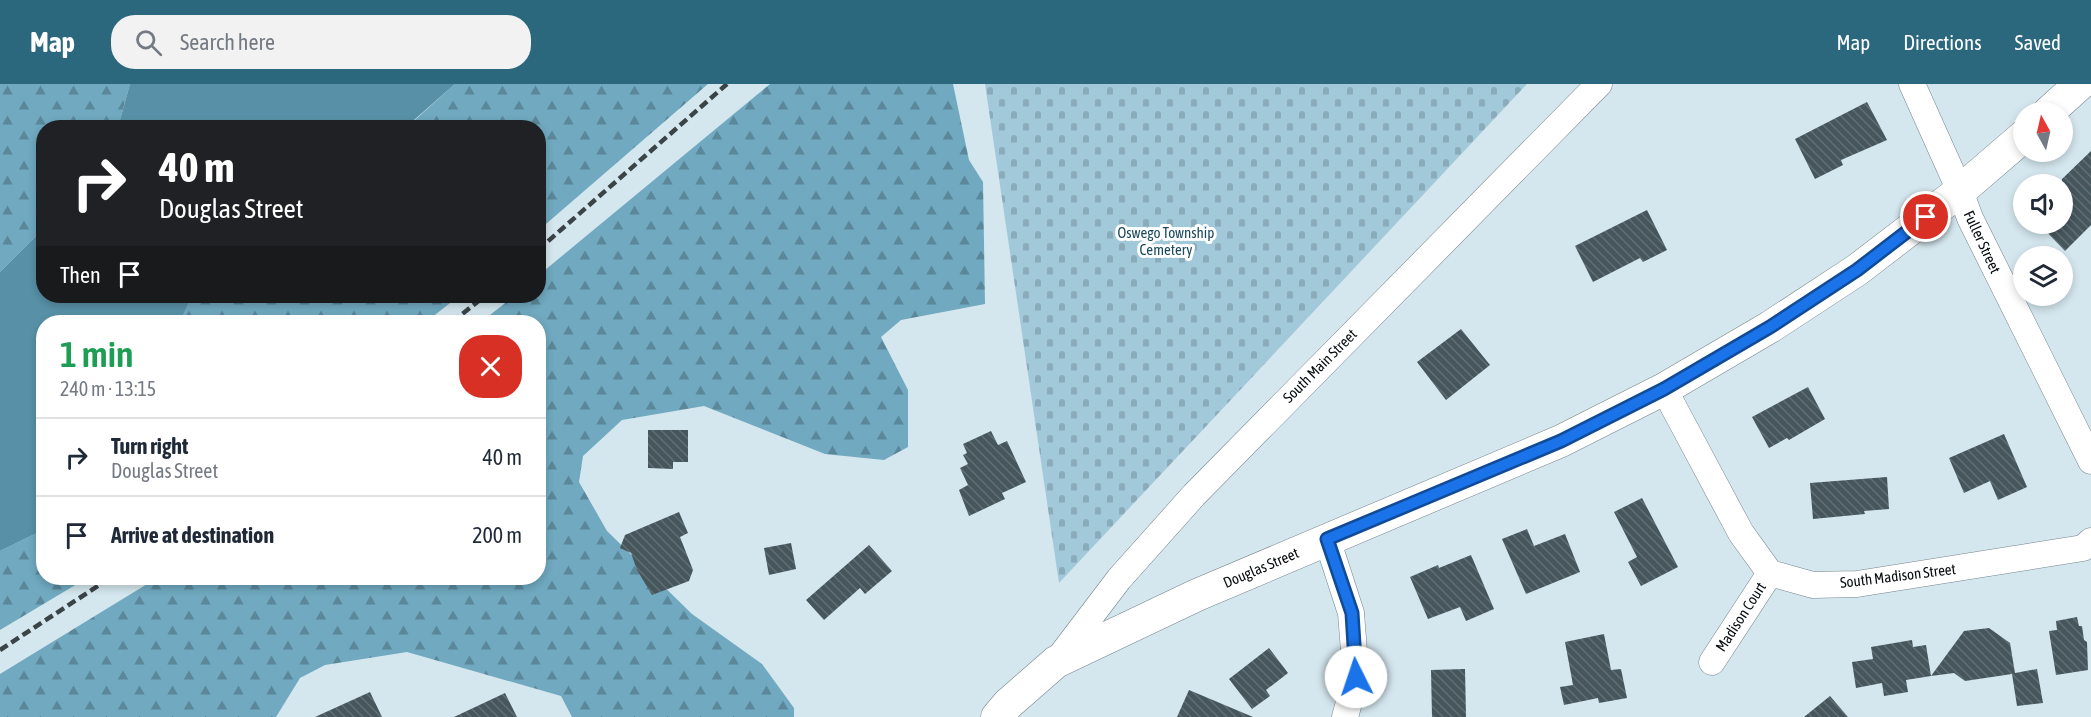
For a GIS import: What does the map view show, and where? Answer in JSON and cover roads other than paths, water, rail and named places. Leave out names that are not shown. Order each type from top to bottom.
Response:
[{"type":"street","name":"South Main Street","points":[[1056,662],[1119,579],[1194,495],[1599,84]]},
{"type":"street","name":"Fuller Street","points":[[1912,84],[1970,218],[2091,461]]},
{"type":"street","points":[[2060,102],[2080,84]]},
{"type":"street","name":"Douglas Street","points":[[997,717],[1008,704],[1056,662],[1197,595],[1561,441],[1664,389],[1770,327],[1857,270],[1960,191],[2013,145]]},
{"type":"street","points":[[1664,389],[1741,533],[1770,573]]},
{"type":"street","points":[[1327,539],[1352,613],[1356,677],[1345,717]]},
{"type":"street","name":"South Madison Street","points":[[1770,573],[1813,585],[1857,584],[2083,548],[2091,541]]},
{"type":"street","name":"Madison Court","points":[[1712,662],[1770,573]]},
{"type":"railway","points":[[546,243],[727,84]]},
{"type":"railway","points":[[461,315],[476,303]]},
{"type":"railway","points":[[0,650],[99,585]]},
{"type":"park label","name":"Oswego Township Cemetery","points":[[1166,242]]}]
